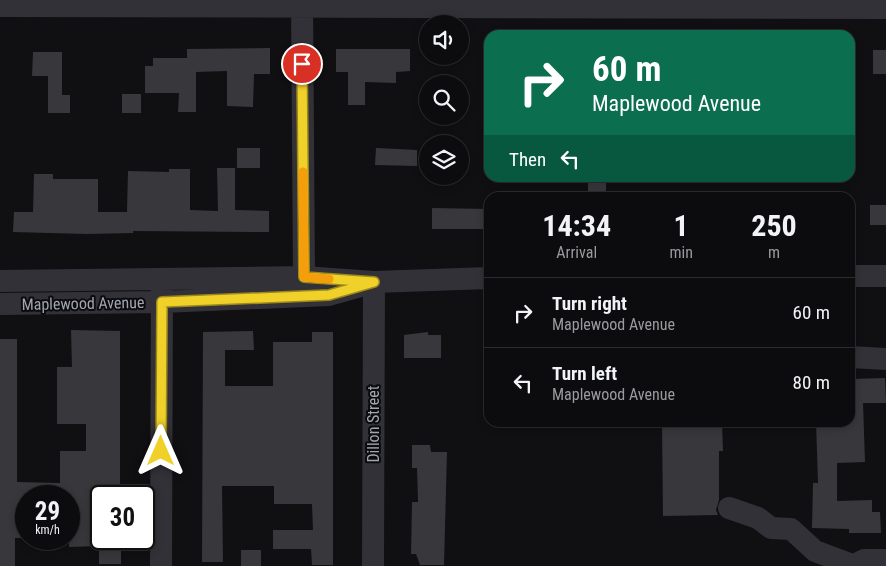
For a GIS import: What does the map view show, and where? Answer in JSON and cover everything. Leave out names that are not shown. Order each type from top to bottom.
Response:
[{"type":"street","points":[[0,6],[302,3],[886,8]]},
{"type":"street","points":[[302,3],[304,277]]},
{"type":"street","points":[[855,276],[886,276]]},
{"type":"street","name":"Maplewood Avenue","points":[[0,280],[304,277],[374,282],[484,278]]},
{"type":"street","points":[[160,566],[162,279]]},
{"type":"street","name":"Maplewood Avenue","points":[[0,304],[162,302],[329,295],[374,282]]},
{"type":"street","name":"Dillon Street","points":[[373,566],[374,282]]},
{"type":"street","points":[[855,357],[886,359]]},
{"type":"street","points":[[729,508],[758,518],[771,528],[792,530],[815,551],[854,565],[864,560],[886,560]]},
{"type":"building","points":[[270,48],[270,74],[254,74],[253,107],[227,106],[227,71],[196,72],[196,112],[178,112],[179,93],[145,93],[145,66],[153,66],[153,58],[187,58],[187,49]]},
{"type":"building","points":[[336,49],[410,49],[410,71],[396,72],[396,83],[365,82],[365,105],[348,105],[348,72],[336,72]]},
{"type":"building","points":[[873,50],[886,50],[886,74],[873,74]]},
{"type":"building","points":[[33,52],[62,52],[62,95],[70,95],[70,113],[48,113],[48,76],[32,76]]},
{"type":"building","points":[[122,94],[141,94],[141,113],[122,113]]},
{"type":"building","points":[[237,148],[260,148],[260,168],[237,168]]},
{"type":"building","points":[[376,148],[417,150],[417,166],[375,165]]},
{"type":"building","points":[[217,168],[235,168],[235,210],[269,211],[269,232],[133,231],[133,233],[87,234],[13,232],[14,212],[33,212],[34,174],[53,174],[53,179],[98,179],[98,212],[127,212],[128,171],[169,172],[169,169],[190,169],[190,210],[218,211]]},
{"type":"building","points":[[588,182],[606,182],[606,191],[588,191]]},
{"type":"building","points":[[870,205],[886,205],[886,225],[870,225]]},
{"type":"building","points":[[432,208],[484,209],[484,229],[432,229]]},
{"type":"building","points":[[71,330],[120,331],[120,485],[90,485],[90,546],[80,547],[80,485],[15,485],[15,566],[0,566],[0,339],[17,339],[17,482],[60,483],[60,451],[86,451],[86,424],[57,424],[57,367],[72,367]]},
{"type":"building","points":[[253,331],[254,350],[225,350],[225,386],[273,386],[273,342],[312,342],[312,332],[333,332],[333,565],[312,565],[311,549],[273,549],[273,530],[313,530],[312,504],[274,504],[274,486],[222,486],[223,562],[202,562],[203,332]]},
{"type":"building","points":[[428,332],[428,335],[441,335],[441,358],[404,358],[404,335]]},
{"type":"building","points":[[885,378],[886,403],[863,403],[865,462],[837,463],[837,501],[872,500],[872,512],[880,512],[881,533],[849,533],[849,529],[812,528],[813,483],[818,483],[816,427],[855,427],[855,379]]},
{"type":"building","points":[[662,427],[722,427],[723,451],[719,451],[719,500],[716,510],[718,515],[663,516]]},
{"type":"building","points":[[412,445],[430,445],[431,452],[447,452],[444,565],[420,565],[416,554],[411,554],[412,502],[418,502],[417,468],[412,468]]},
{"type":"building","points":[[99,550],[121,550],[121,564],[99,564]]},
{"type":"building","points":[[241,550],[261,550],[261,566],[241,566]]},
{"type":"slow traffic","points":[[303,172],[304,277],[329,279]]},
{"type":"route","points":[[161,451],[162,302],[329,295],[374,282],[304,277],[302,64]]}]
